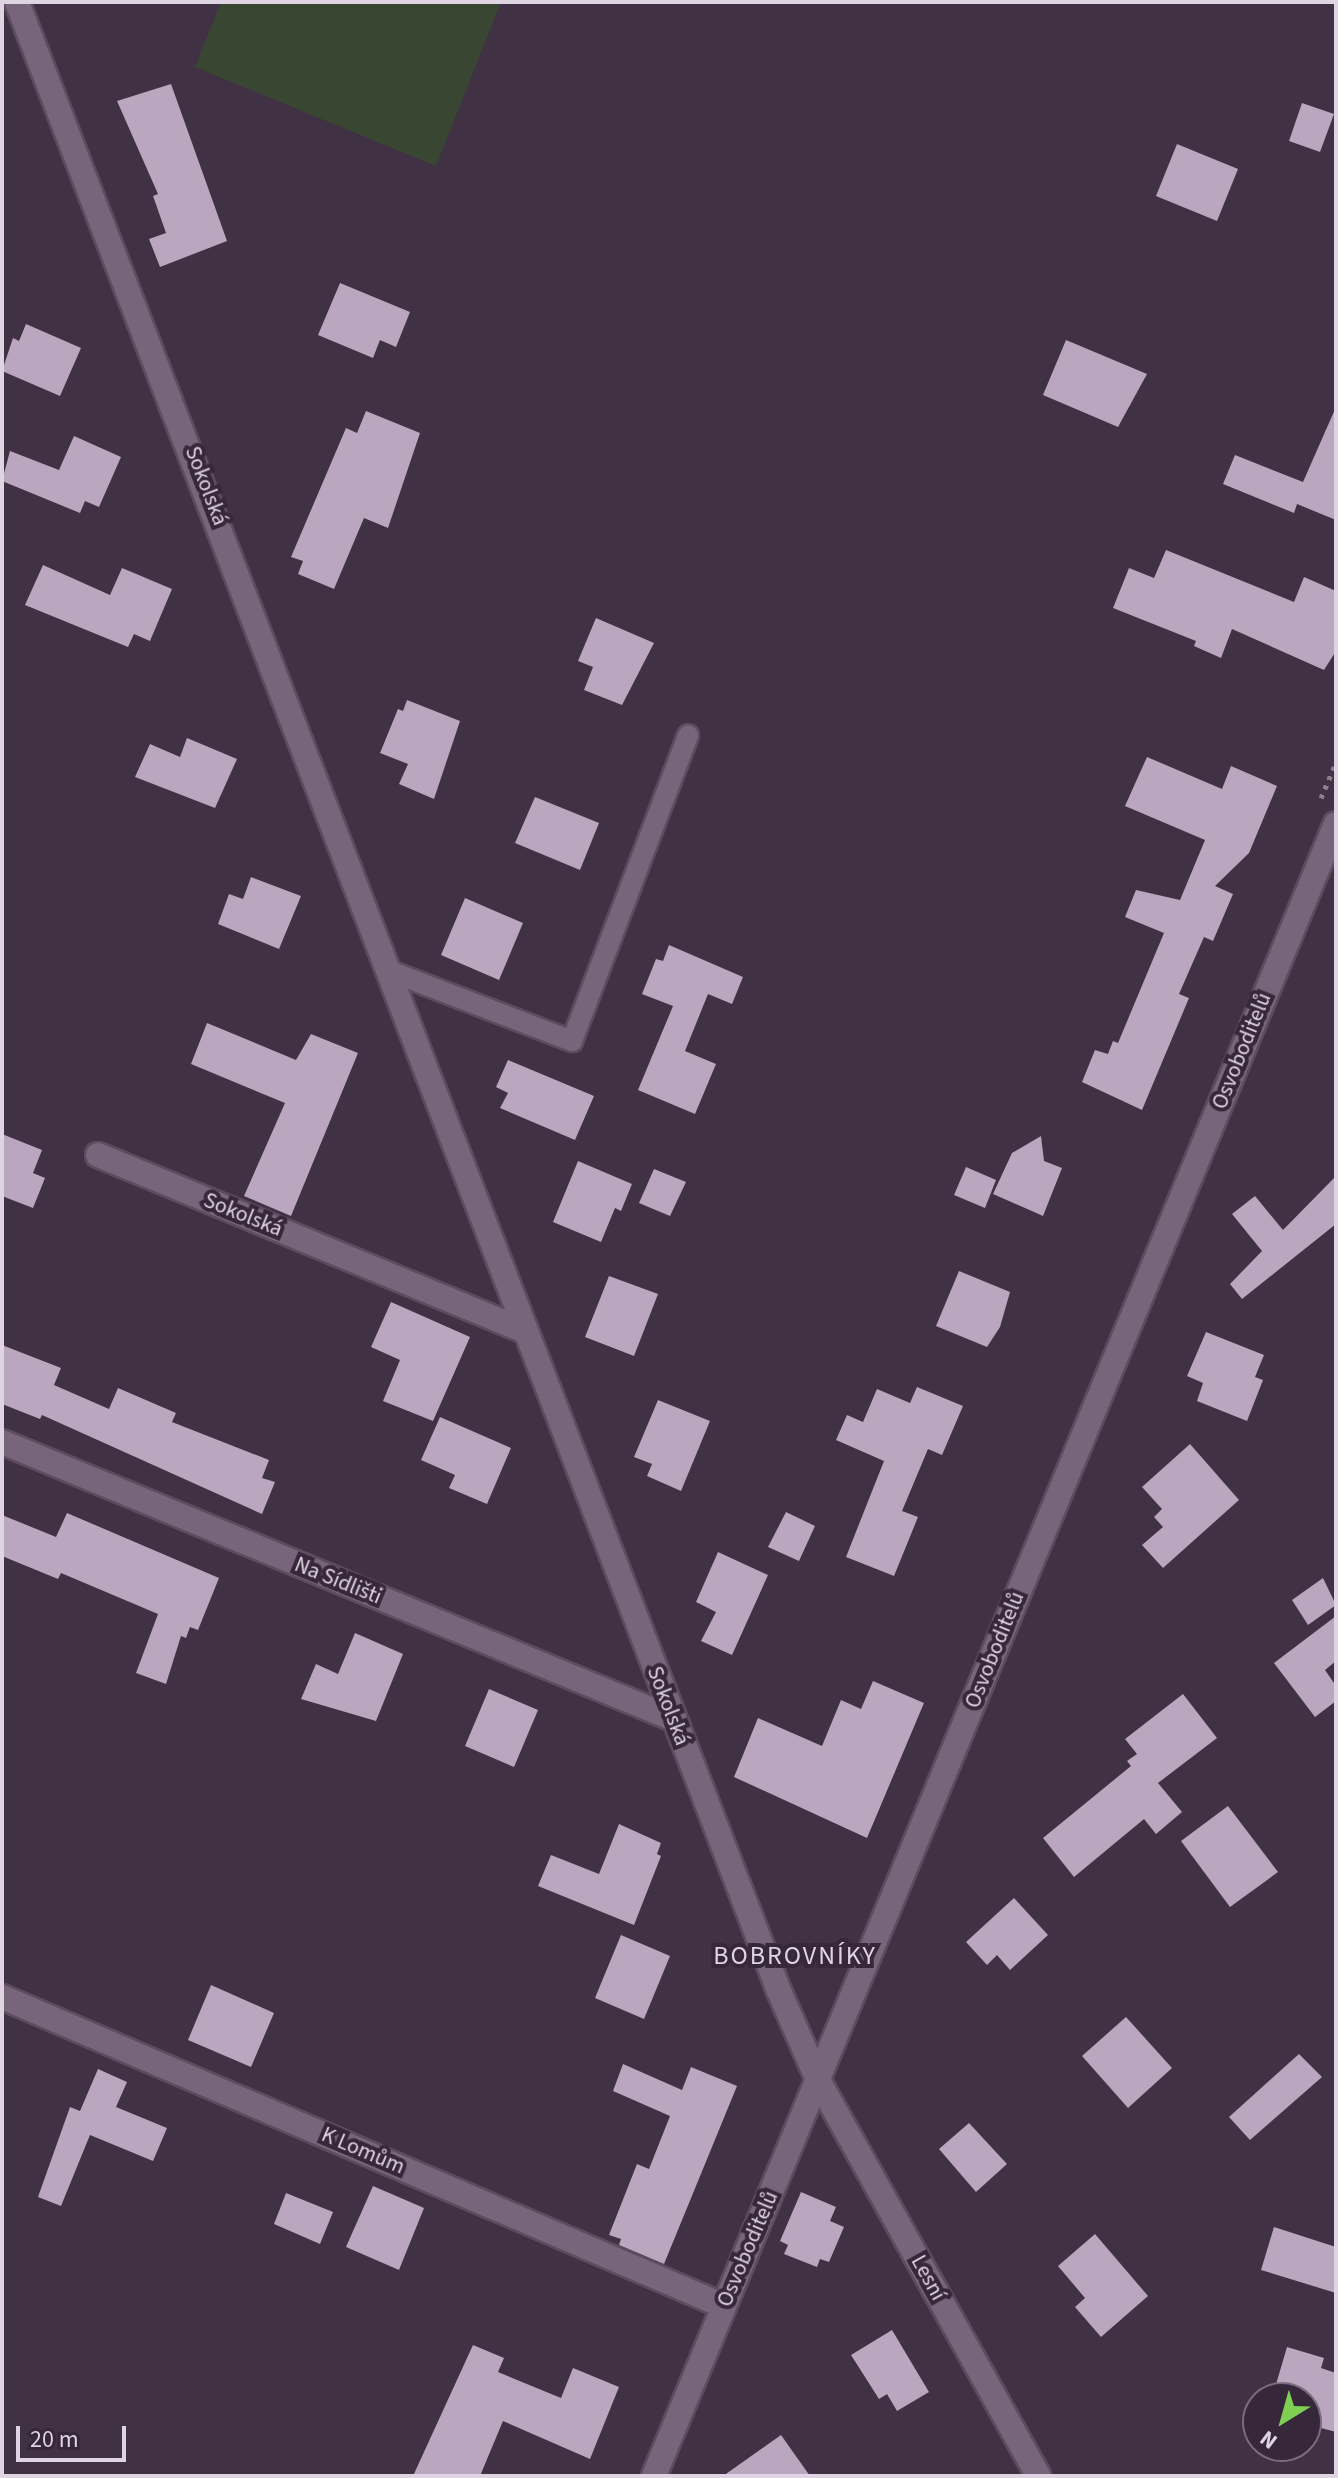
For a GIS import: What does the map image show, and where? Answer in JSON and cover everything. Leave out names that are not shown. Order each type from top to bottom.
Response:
[{"type":"street","name":"Sokolská","points":[[17,2],[392,972],[522,1330],[818,2080]]},
{"type":"street","name":"Osvoboditelů","points":[[654,2476],[1336,824]]},
{"type":"street","name":"Sokolská","points":[[98,1155],[522,1330]]},
{"type":"street","name":"Na Sídlišti","points":[[2,1442],[674,1719]]},
{"type":"street","name":"K Lomům","points":[[2,1997],[724,2306]]},
{"type":"street","name":"Lesní","points":[[818,2080],[1038,2476]]},
{"type":"lane","points":[[392,972],[572,1041],[688,735]]},
{"type":"green space","points":[[221,2],[501,2],[436,166],[195,67]]},
{"type":"building","points":[[171,84],[227,241],[160,267],[149,239],[166,233],[153,196],[158,194],[117,101]]},
{"type":"building","points":[[1302,103],[1334,114],[1320,152],[1289,141]]},
{"type":"building","points":[[1177,144],[1238,169],[1217,221],[1156,196]]},
{"type":"building","points":[[340,283],[410,312],[396,347],[380,340],[373,358],[318,335]]},
{"type":"building","points":[[26,324],[81,348],[60,396],[2,371],[13,338],[19,341]]},
{"type":"building","points":[[1066,340],[1147,374],[1118,427],[1043,395]]},
{"type":"building","points":[[1336,407],[1336,520],[1297,504],[1294,513],[1223,484],[1235,455],[1303,482]]},
{"type":"building","points":[[366,411],[420,433],[388,528],[364,518],[334,589],[298,574],[303,561],[291,557],[346,428],[357,433]]},
{"type":"building","points":[[74,436],[121,457],[99,507],[85,501],[80,513],[2,481],[10,451],[59,470]]},
{"type":"building","points":[[1166,550],[1294,602],[1304,577],[1336,591],[1336,651],[1324,670],[1232,629],[1221,658],[1194,646],[1196,641],[1113,608],[1129,568],[1154,578]]},
{"type":"building","points":[[43,565],[110,595],[122,568],[172,589],[150,641],[134,634],[128,647],[25,605]]},
{"type":"building","points":[[596,618],[654,643],[622,705],[584,690],[593,667],[578,661]]},
{"type":"building","points":[[407,700],[460,721],[434,799],[399,784],[408,764],[380,753],[398,709],[403,711]]},
{"type":"building","points":[[187,738],[237,759],[215,808],[135,777],[150,744],[180,757]]},
{"type":"building","points":[[1147,757],[1222,789],[1231,766],[1277,786],[1249,853],[1215,886],[1233,894],[1213,941],[1204,937],[1179,994],[1189,998],[1142,1110],[1082,1082],[1095,1050],[1108,1054],[1113,1041],[1118,1043],[1164,933],[1125,917],[1136,890],[1180,900],[1205,840],[1125,806]]},
{"type":"building","points":[[535,797],[599,823],[580,870],[515,843]]},
{"type":"building","points":[[251,877],[301,896],[279,949],[218,924],[229,894],[243,899]]},
{"type":"building","points":[[465,898],[523,923],[499,980],[441,955]]},
{"type":"building","points":[[669,945],[743,977],[732,1004],[708,994],[685,1051],[716,1064],[695,1114],[638,1090],[673,1006],[642,994],[656,959],[663,961]]},
{"type":"building","points":[[207,1023],[296,1060],[311,1034],[358,1053],[291,1216],[244,1196],[285,1103],[191,1064]]},
{"type":"building","points":[[508,1060],[594,1096],[575,1140],[500,1108],[508,1093],[496,1087]]},
{"type":"building","points":[[2,1134],[42,1150],[33,1173],[45,1178],[33,1208],[2,1196]]},
{"type":"building","points":[[1041,1136],[1044,1161],[1062,1168],[1043,1216],[993,1194],[1012,1153]]},
{"type":"building","points":[[578,1161],[632,1184],[621,1211],[615,1208],[601,1242],[553,1222]]},
{"type":"building","points":[[966,1167],[996,1180],[985,1208],[954,1195]]},
{"type":"building","points":[[654,1169],[686,1182],[670,1216],[639,1203]]},
{"type":"building","points":[[1336,1176],[1336,1224],[1242,1299],[1230,1284],[1262,1251],[1232,1214],[1255,1196],[1283,1230]]},
{"type":"building","points":[[959,1271],[1010,1292],[1000,1327],[987,1347],[936,1326]]},
{"type":"building","points":[[609,1276],[658,1294],[634,1356],[585,1337]]},
{"type":"building","points":[[391,1302],[470,1337],[433,1421],[383,1401],[400,1360],[371,1347]]},
{"type":"building","points":[[1206,1332],[1264,1355],[1255,1377],[1263,1380],[1247,1421],[1197,1401],[1203,1383],[1187,1376]]},
{"type":"building","points":[[2,1345],[61,1368],[54,1385],[109,1409],[118,1388],[176,1413],[172,1422],[269,1460],[262,1478],[275,1482],[262,1514],[42,1415],[40,1419],[2,1404]]},
{"type":"building","points":[[917,1387],[963,1406],[942,1455],[928,1449],[902,1511],[918,1517],[894,1576],[846,1557],[884,1461],[836,1440],[847,1415],[863,1422],[877,1389],[910,1403]]},
{"type":"building","points":[[658,1400],[710,1421],[681,1491],[647,1476],[652,1464],[634,1457]]},
{"type":"building","points":[[440,1417],[511,1448],[487,1504],[449,1488],[455,1475],[421,1460]]},
{"type":"building","points":[[1190,1444],[1239,1500],[1163,1568],[1142,1545],[1163,1527],[1154,1517],[1162,1509],[1142,1487]]},
{"type":"building","points":[[786,1512],[815,1526],[799,1561],[768,1547]]},
{"type":"building","points":[[67,1513],[219,1578],[198,1630],[190,1627],[186,1638],[181,1636],[166,1684],[136,1673],[158,1614],[61,1573],[58,1579],[2,1556],[2,1515],[56,1537]]},
{"type":"building","points":[[718,1552],[768,1575],[732,1655],[701,1641],[716,1612],[696,1602]]},
{"type":"building","points":[[1323,1578],[1336,1605],[1308,1625],[1292,1600]]},
{"type":"building","points":[[1336,1616],[1336,1661],[1325,1670],[1336,1686],[1336,1701],[1315,1717],[1274,1663]]},
{"type":"building","points":[[355,1633],[403,1654],[376,1721],[301,1699],[316,1664],[338,1674]]},
{"type":"building","points":[[873,1681],[924,1703],[867,1838],[734,1777],[758,1718],[822,1746],[841,1700],[861,1709]]},
{"type":"building","points":[[489,1689],[538,1710],[514,1767],[465,1746]]},
{"type":"building","points":[[1183,1694],[1217,1738],[1158,1783],[1182,1812],[1156,1834],[1144,1819],[1074,1877],[1043,1838],[1131,1766],[1127,1761],[1137,1754],[1125,1739]]},
{"type":"building","points":[[1228,1806],[1278,1872],[1230,1907],[1181,1841]]},
{"type":"building","points":[[619,1824],[661,1843],[657,1854],[661,1856],[634,1925],[538,1886],[551,1855],[599,1874]]},
{"type":"building","points":[[1014,1898],[1048,1935],[1010,1970],[997,1955],[987,1965],[966,1942]]},
{"type":"building","points":[[621,1935],[670,1956],[644,2019],[595,1998]]},
{"type":"building","points":[[211,1985],[274,2013],[251,2067],[188,2040]]},
{"type":"building","points":[[1126,2017],[1172,2068],[1128,2108],[1082,2056]]},
{"type":"building","points":[[1299,2054],[1322,2077],[1250,2140],[1229,2117]]},
{"type":"building","points":[[623,2064],[682,2090],[691,2067],[737,2086],[664,2264],[619,2245],[621,2239],[609,2235],[637,2164],[649,2169],[670,2116],[613,2091]]},
{"type":"building","points":[[98,2069],[127,2082],[116,2107],[167,2128],[153,2161],[90,2135],[61,2206],[38,2197],[70,2107],[80,2111]]},
{"type":"building","points":[[969,2123],[1007,2164],[976,2192],[939,2149]]},
{"type":"building","points":[[373,2186],[424,2208],[399,2270],[346,2247]]},
{"type":"building","points":[[801,2192],[836,2207],[830,2221],[844,2227],[829,2262],[820,2259],[817,2267],[784,2254],[788,2245],[780,2241]]},
{"type":"building","points":[[286,2193],[333,2212],[320,2244],[274,2224]]},
{"type":"building","points":[[1274,2227],[1336,2247],[1336,2293],[1261,2270]]},
{"type":"building","points":[[1095,2234],[1148,2296],[1101,2337],[1075,2307],[1085,2298],[1058,2266]]},
{"type":"building","points":[[892,2330],[929,2392],[897,2411],[887,2394],[879,2399],[851,2355]]},
{"type":"building","points":[[473,2345],[504,2358],[498,2372],[561,2398],[573,2368],[619,2387],[590,2459],[503,2421],[480,2476],[413,2476]]},
{"type":"building","points":[[1287,2347],[1324,2358],[1321,2368],[1336,2373],[1336,2432],[1322,2428],[1322,2382],[1277,2382]]},
{"type":"building","points":[[781,2435],[810,2476],[723,2476]]},
{"type":"district","name":"BOBROVNÍKY","points":[[795,1956]]}]
